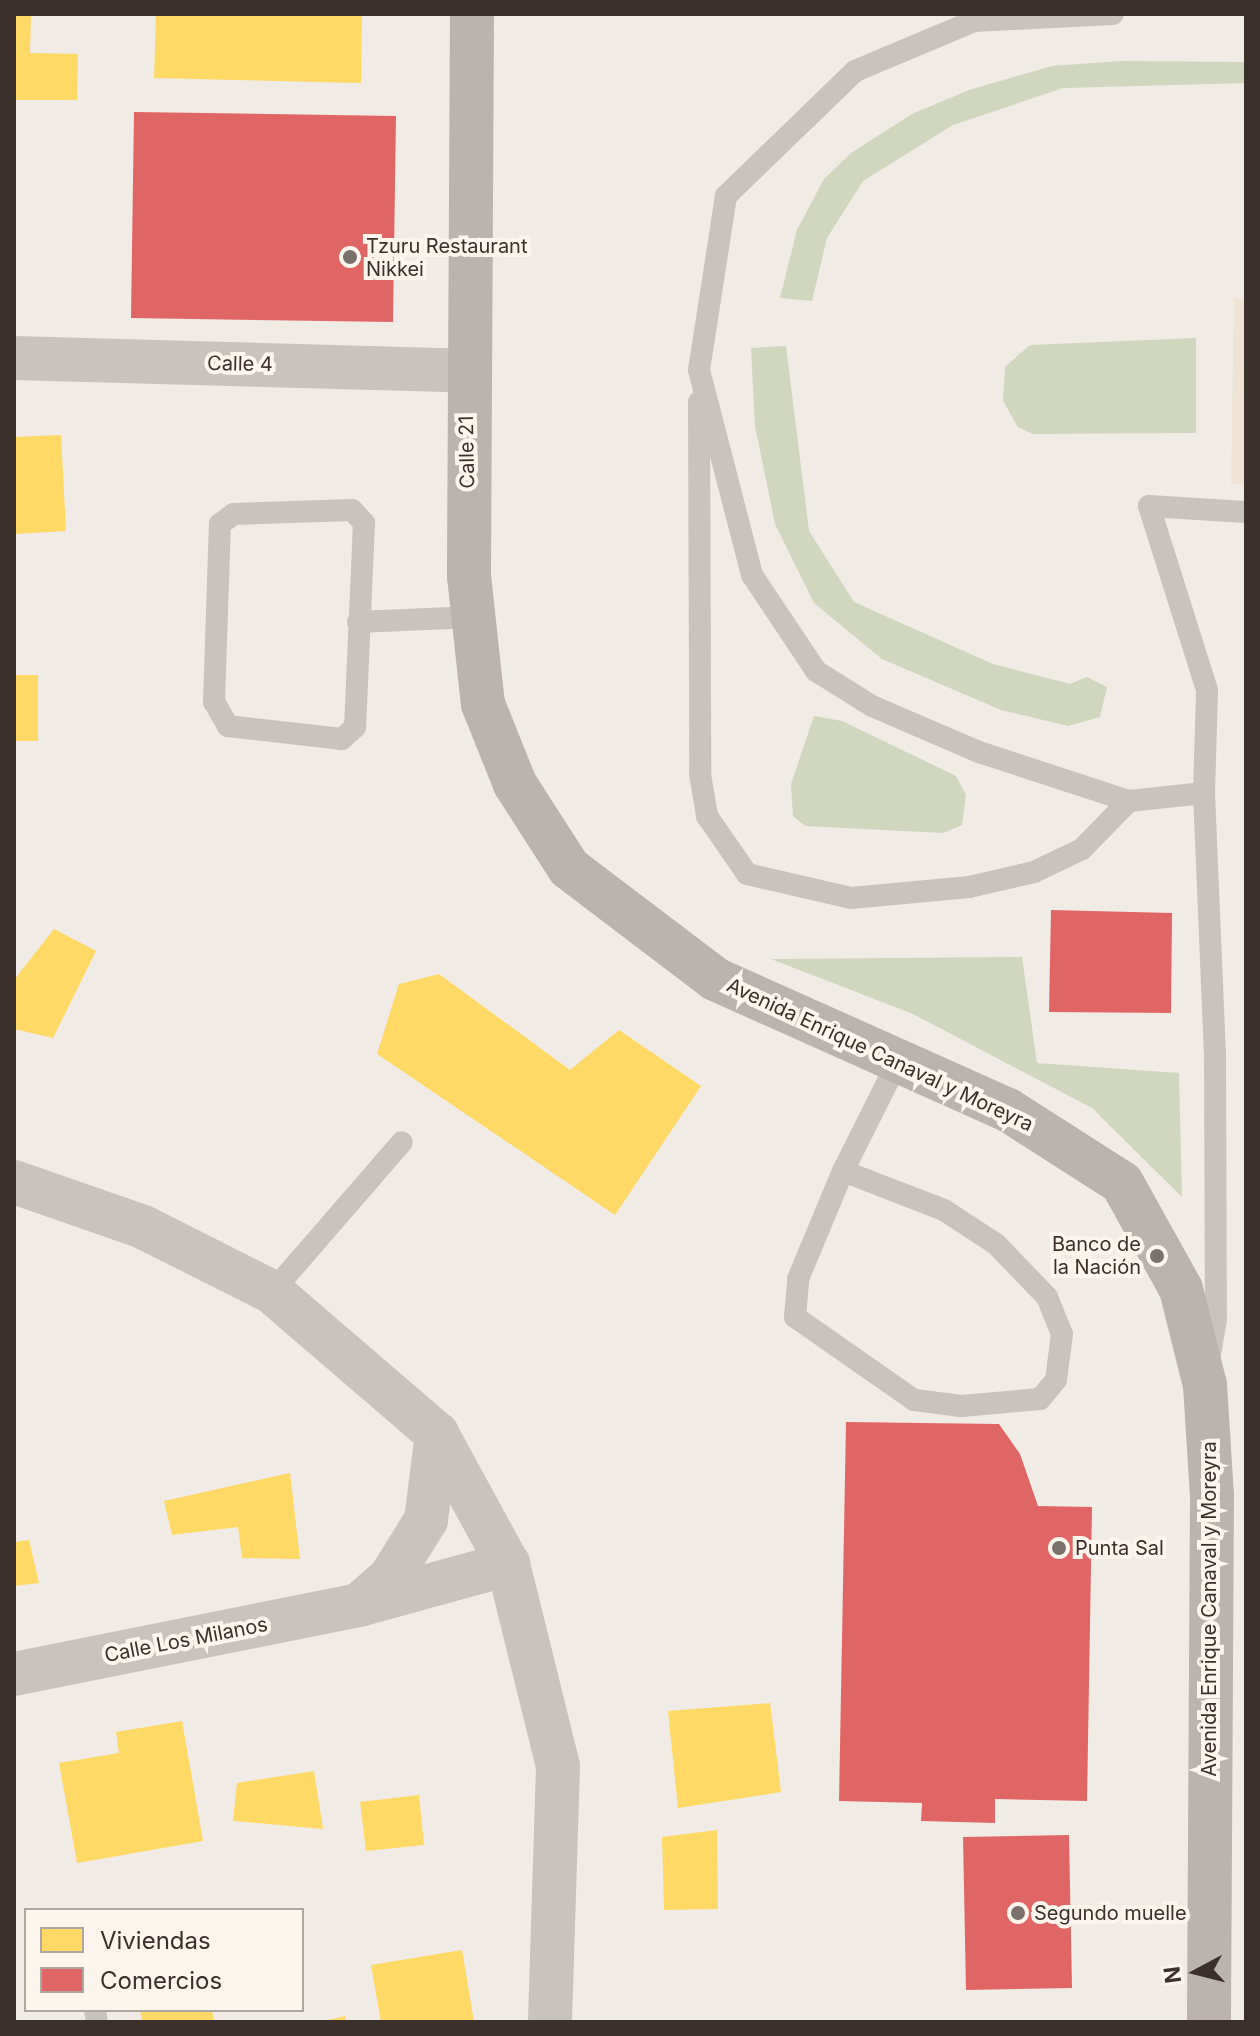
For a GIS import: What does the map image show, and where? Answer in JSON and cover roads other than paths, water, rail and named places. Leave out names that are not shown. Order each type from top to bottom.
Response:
[{"type":"street","name":"Calle 21","points":[[472,14],[466,371],[474,617],[483,704],[515,784],[569,868]]},
{"type":"street","name":"Calle 4","points":[[14,358],[466,371]]},
{"type":"street","name":"Avenida Enrique Canaval y Moreyra","points":[[569,868],[715,979],[1008,1110],[1122,1183],[1181,1289],[1229,1494],[1209,2022]]},
{"type":"street","points":[[14,1182],[143,1227],[272,1292],[437,1434],[508,1564],[558,1766],[550,2022]]},
{"type":"street","name":"Calle Los Milanos","points":[[359,1605],[390,1578],[426,1520],[437,1434]]},
{"type":"street","name":"Calle Los Milanos","points":[[14,1674],[359,1605],[508,1564]]},
{"type":"lane","points":[[1113,14],[974,21],[855,71],[726,196],[699,370],[696,742],[707,816],[747,874],[851,898],[969,887],[1034,872],[1082,849],[1129,801]]},
{"type":"lane","points":[[699,370],[752,575],[816,671],[872,706],[979,752],[1129,801],[1204,793]]},
{"type":"lane","points":[[1205,1385],[1216,1319],[1204,793],[1207,690],[1149,506],[1246,512]]},
{"type":"lane","points":[[234,514],[360,515],[358,622],[351,733],[342,739],[228,726],[214,702],[220,524],[234,514]]},
{"type":"lane","points":[[358,622],[474,617]]},
{"type":"lane","points":[[843,1171],[944,1210],[996,1244],[1047,1297],[1062,1334],[1056,1380],[1040,1399],[961,1406],[914,1400],[795,1317],[798,1279],[843,1171],[898,1061]]},
{"type":"lane","points":[[272,1292],[402,1142]]},
{"type":"place","name":"Tzuru Restaurant Nikkei","points":[[350,257]]},
{"type":"place","name":"Banco de la Nación","points":[[1157,1256]]},
{"type":"place","name":"Punta Sal","points":[[1059,1548]]},
{"type":"place","name":"Segundo muelle","points":[[1018,1913]]}]
